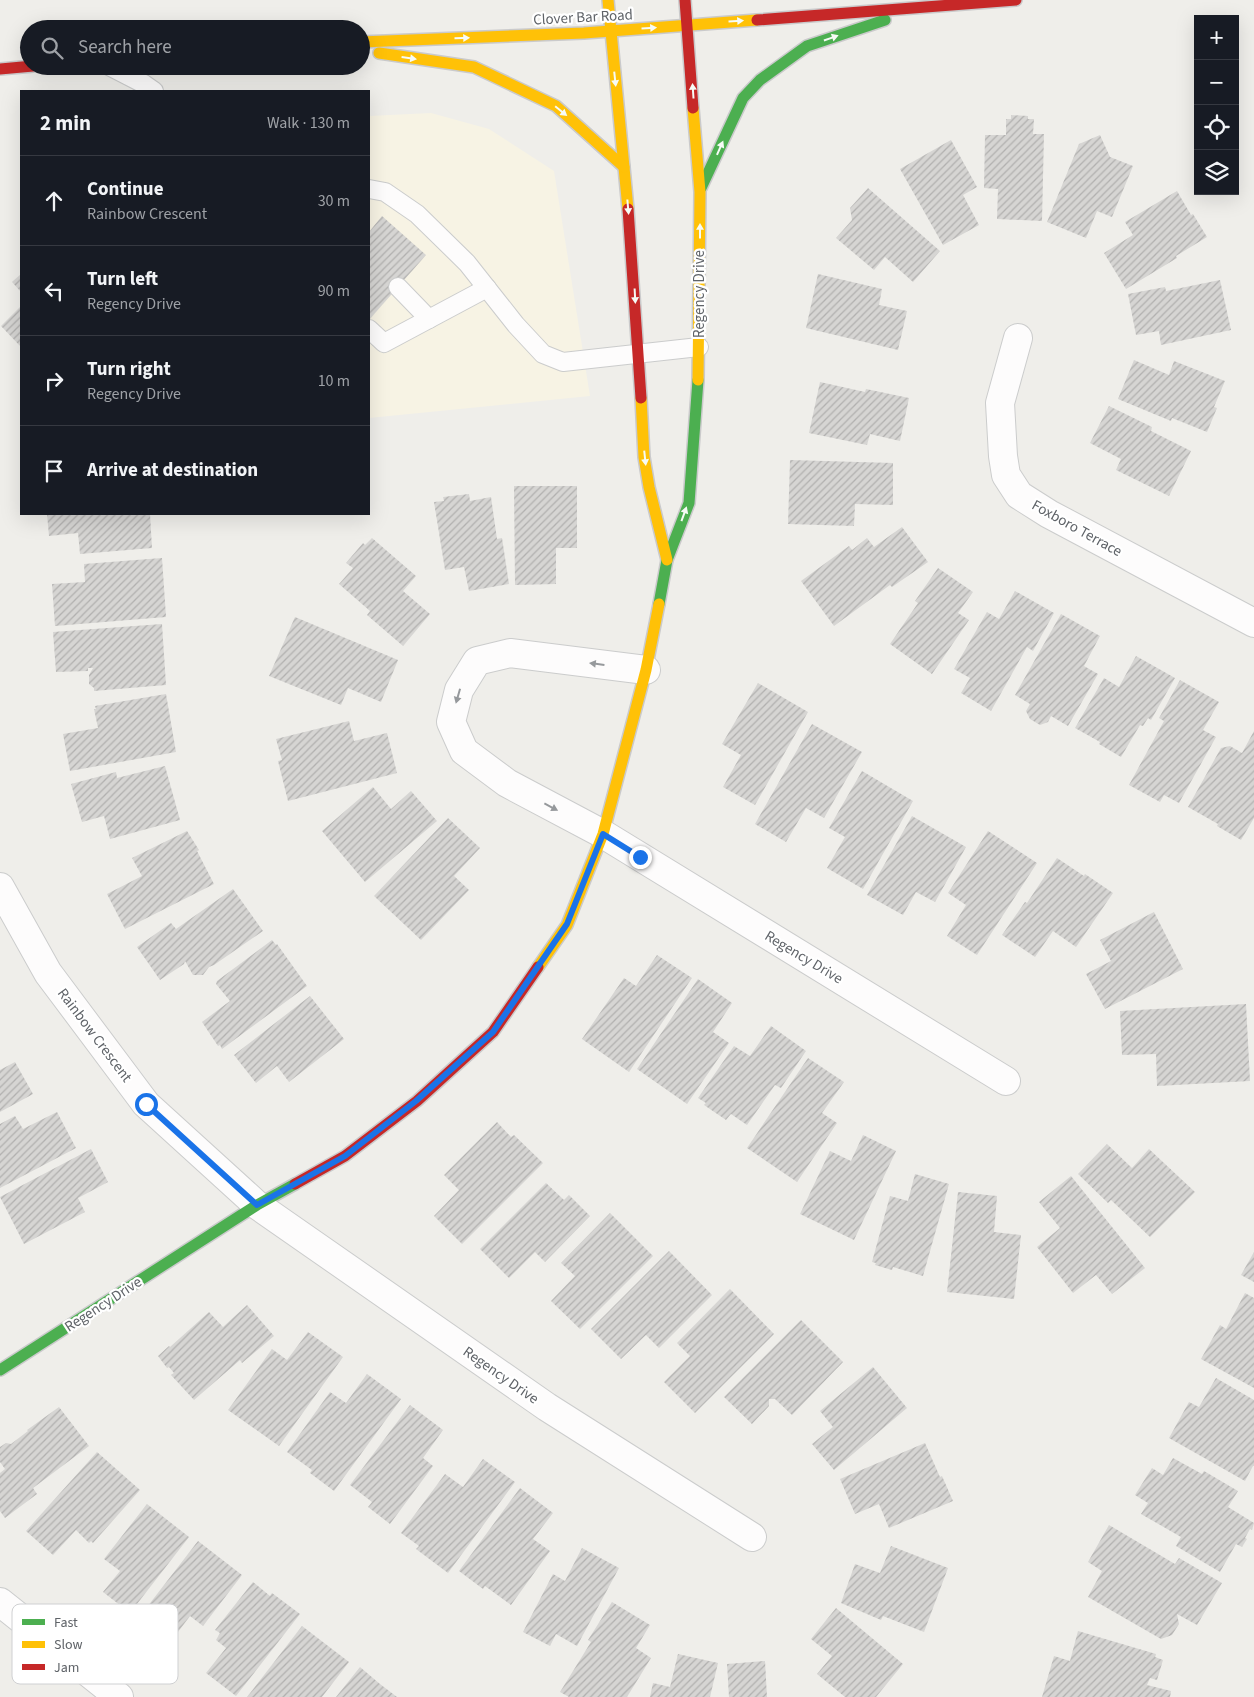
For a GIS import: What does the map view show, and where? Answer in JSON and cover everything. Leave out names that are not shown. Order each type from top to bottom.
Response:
[{"type":"street","name":"Regency Drive","points":[[608,0],[632,248],[644,448],[648,480],[667,560]]},
{"type":"street","name":"Regency Drive","points":[[0,1370],[257,1205],[345,1156],[416,1101],[493,1032],[567,924],[603,834],[646,670],[667,560],[689,503],[698,397],[700,192],[685,0]]},
{"type":"street","name":"Clover Bar Road","points":[[370,42],[610,31],[1016,0]]},
{"type":"street","points":[[700,192],[743,98],[760,80],[808,46],[920,7]]},
{"type":"street","points":[[370,52],[474,67],[556,106],[624,167]]},
{"type":"street","points":[[0,69],[20,67]]},
{"type":"street","name":"Foxboro Terrace","points":[[1018,338],[1000,403],[1000,427],[1006,475],[1018,494],[1049,514],[1254,623]]},
{"type":"street","name":"Regency Drive","points":[[646,670],[510,653],[477,661],[459,690],[451,722],[464,751],[507,783],[603,834],[1006,1081]]},
{"type":"street","name":"Rainbow Crescent","points":[[0,887],[48,973],[146,1104],[257,1205]]},
{"type":"street","name":"Regency Drive","points":[[257,1205],[546,1407],[752,1537]]},
{"type":"street","points":[[0,1602],[12,1612]]},
{"type":"street","points":[[103,1684],[119,1697]]},
{"type":"lane","points":[[126,75],[153,90]]},
{"type":"lane","points":[[370,189],[385,192],[417,214],[467,263],[516,325],[544,354],[563,362],[699,347]]},
{"type":"lane","points":[[398,287],[429,319]]},
{"type":"lane","points":[[370,330],[384,343],[486,288]]},
{"type":"shaded area","points":[[431,113],[489,129],[554,171],[590,396],[370,418],[370,116]]},
{"type":"building","points":[[1011,115],[1028,116],[1028,119],[1034,119],[1033,134],[1044,134],[1042,221],[997,219],[998,189],[984,188],[985,135],[1006,135],[1006,119],[1011,119]]},
{"type":"building","points":[[1100,135],[1110,157],[1133,166],[1112,217],[1097,211],[1086,238],[1047,222],[1079,144]]},
{"type":"building","points":[[951,140],[977,187],[963,195],[979,225],[943,245],[900,169]]},
{"type":"building","points":[[868,188],[940,251],[913,282],[885,257],[874,270],[836,238],[852,220],[850,208]]},
{"type":"building","points":[[1177,191],[1207,237],[1126,289],[1104,253],[1133,235],[1125,222]]},
{"type":"building","points":[[382,216],[426,255],[370,319],[370,231]]},
{"type":"building","points":[[818,274],[882,289],[879,305],[907,311],[898,350],[806,328]]},
{"type":"building","points":[[20,275],[20,291],[12,282]]},
{"type":"building","points":[[1220,280],[1231,330],[1161,345],[1159,331],[1136,335],[1128,294],[1165,287],[1166,291]]},
{"type":"building","points":[[20,307],[20,346],[1,326]]},
{"type":"building","points":[[1134,360],[1169,375],[1174,361],[1225,381],[1214,407],[1217,408],[1207,432],[1172,418],[1171,421],[1118,399]]},
{"type":"building","points":[[820,382],[865,392],[866,389],[909,398],[900,441],[870,434],[867,445],[809,433]]},
{"type":"building","points":[[1109,406],[1152,427],[1151,431],[1191,451],[1169,496],[1116,470],[1121,459],[1090,443]]},
{"type":"building","points":[[790,460],[893,463],[893,505],[855,504],[854,526],[788,524]]},
{"type":"building","points":[[514,486],[577,486],[577,548],[556,548],[556,584],[515,585]]},
{"type":"building","points":[[469,494],[470,501],[491,497],[497,539],[502,538],[509,584],[469,591],[464,567],[445,570],[434,502],[444,501],[443,497]]},
{"type":"building","points":[[47,515],[150,515],[152,548],[80,554],[78,533],[49,536]]},
{"type":"building","points":[[902,527],[928,562],[892,587],[890,585],[834,626],[801,581],[849,546],[852,550],[867,538],[874,547]]},
{"type":"building","points":[[372,538],[416,576],[403,591],[430,614],[403,646],[367,615],[370,611],[339,584],[353,568],[346,563],[363,543],[365,545]]},
{"type":"building","points":[[162,558],[166,617],[55,626],[52,584],[85,582],[84,564]]},
{"type":"building","points":[[938,568],[973,592],[958,613],[969,620],[932,674],[890,644],[918,603],[915,601]]},
{"type":"building","points":[[1015,591],[1054,613],[1033,651],[1027,647],[991,711],[961,693],[970,678],[954,669],[987,612],[999,619]]},
{"type":"building","points":[[1061,614],[1100,636],[1084,666],[1098,674],[1068,726],[1051,716],[1048,722],[1040,725],[1030,719],[1026,711],[1030,704],[1015,695]]},
{"type":"building","points":[[295,617],[398,660],[381,702],[348,688],[341,705],[269,676]]},
{"type":"building","points":[[162,624],[166,685],[94,691],[94,688],[89,684],[89,675],[93,668],[88,668],[88,671],[56,672],[53,632]]},
{"type":"building","points":[[1136,656],[1175,678],[1151,720],[1148,718],[1143,726],[1140,725],[1121,757],[1075,728],[1104,678],[1119,687]]},
{"type":"building","points":[[1180,680],[1219,702],[1203,730],[1216,737],[1179,803],[1164,795],[1160,802],[1129,785],[1164,721],[1159,718]]},
{"type":"building","points":[[758,683],[808,712],[755,805],[723,787],[741,755],[722,744]]},
{"type":"building","points":[[166,694],[176,752],[70,771],[63,734],[98,728],[95,706]]},
{"type":"building","points":[[349,721],[354,741],[387,733],[397,773],[288,801],[278,761],[282,760],[276,739]]},
{"type":"building","points":[[812,724],[862,752],[824,818],[806,808],[786,842],[755,824]]},
{"type":"building","points":[[1254,731],[1254,818],[1241,840],[1188,807],[1221,748],[1230,746],[1242,753]]},
{"type":"building","points":[[165,766],[180,820],[110,839],[104,816],[82,822],[71,784],[116,772],[117,778]]},
{"type":"building","points":[[862,771],[913,801],[863,889],[827,868],[845,837],[829,828]]},
{"type":"building","points":[[373,787],[391,809],[411,791],[437,821],[365,882],[322,831]]},
{"type":"building","points":[[912,816],[966,847],[935,902],[916,892],[903,915],[867,895]]},
{"type":"building","points":[[448,818],[480,848],[454,876],[469,890],[421,940],[374,896]]},
{"type":"building","points":[[187,831],[199,850],[197,851],[214,884],[125,929],[107,894],[142,876],[132,858]]},
{"type":"building","points":[[988,831],[1037,863],[977,955],[947,936],[966,905],[948,893]]},
{"type":"building","points":[[1057,858],[1113,893],[1076,947],[1053,931],[1035,957],[1002,935],[1025,902],[1027,903]]},
{"type":"building","points":[[233,889],[263,931],[209,967],[203,975],[193,975],[185,961],[184,964],[160,980],[137,947],[171,923],[176,929]]},
{"type":"building","points":[[1154,912],[1183,969],[1105,1009],[1086,974],[1111,961],[1100,940]]},
{"type":"building","points":[[272,940],[277,944],[307,986],[222,1049],[202,1022],[230,1001],[216,984],[217,981]]},
{"type":"building","points":[[657,955],[692,978],[629,1072],[582,1039],[624,978],[636,986]]},
{"type":"building","points":[[698,979],[732,1003],[713,1032],[729,1043],[687,1104],[637,1069]]},
{"type":"building","points":[[310,996],[344,1039],[289,1082],[277,1066],[256,1083],[234,1055]]},
{"type":"building","points":[[1246,1004],[1250,1081],[1157,1086],[1156,1054],[1122,1055],[1120,1011]]},
{"type":"building","points":[[771,1026],[806,1051],[781,1088],[775,1085],[747,1125],[731,1114],[726,1120],[704,1105],[706,1103],[698,1098],[734,1046],[750,1056]]},
{"type":"building","points":[[808,1058],[844,1082],[822,1113],[837,1123],[797,1182],[747,1148]]},
{"type":"building","points":[[15,1062],[33,1094],[0,1112],[0,1070]]},
{"type":"building","points":[[57,1112],[76,1148],[0,1188],[0,1124],[15,1116],[23,1129]]},
{"type":"building","points":[[497,1122],[511,1137],[514,1135],[543,1163],[462,1244],[434,1216],[459,1190],[444,1175]]},
{"type":"building","points":[[863,1135],[896,1151],[854,1240],[800,1214],[830,1151],[851,1161]]},
{"type":"building","points":[[1107,1144],[1132,1168],[1149,1149],[1195,1192],[1150,1237],[1111,1200],[1108,1203],[1078,1174]]},
{"type":"building","points":[[91,1149],[108,1182],[78,1198],[85,1212],[24,1244],[0,1197]]},
{"type":"building","points":[[915,1174],[949,1184],[923,1276],[893,1267],[892,1270],[875,1265],[876,1263],[872,1262],[890,1196],[908,1201]]},
{"type":"building","points":[[1071,1176],[1145,1268],[1112,1294],[1096,1275],[1073,1293],[1037,1247],[1060,1228],[1039,1202]]},
{"type":"building","points":[[546,1183],[564,1200],[569,1195],[590,1216],[545,1262],[535,1252],[509,1278],[480,1249]]},
{"type":"building","points":[[958,1192],[997,1196],[994,1232],[1021,1235],[1014,1299],[947,1292]]},
{"type":"building","points":[[610,1213],[653,1256],[580,1329],[551,1301],[575,1276],[561,1263]]},
{"type":"building","points":[[669,1251],[712,1295],[659,1348],[646,1335],[621,1359],[591,1329]]},
{"type":"building","points":[[1254,1252],[1254,1282],[1241,1275]]},
{"type":"building","points":[[730,1289],[774,1334],[695,1413],[664,1382],[690,1356],[677,1343]]},
{"type":"building","points":[[1245,1293],[1254,1298],[1254,1388],[1201,1359],[1220,1325],[1226,1329]]},
{"type":"building","points":[[247,1305],[274,1336],[242,1363],[240,1360],[194,1400],[171,1375],[174,1373],[169,1367],[167,1368],[158,1356],[209,1312],[223,1327]]},
{"type":"building","points":[[801,1320],[843,1362],[792,1415],[775,1399],[769,1399],[769,1406],[752,1424],[724,1397]]},
{"type":"building","points":[[308,1332],[343,1357],[279,1446],[228,1410],[272,1349],[287,1360]]},
{"type":"building","points":[[873,1367],[907,1408],[834,1470],[812,1444],[833,1427],[820,1411]]},
{"type":"building","points":[[367,1374],[401,1399],[334,1491],[310,1473],[312,1470],[287,1452],[330,1392],[346,1403]]},
{"type":"building","points":[[1216,1378],[1254,1400],[1254,1466],[1245,1481],[1169,1438],[1189,1402],[1199,1407]]},
{"type":"building","points":[[410,1405],[443,1430],[423,1458],[433,1466],[390,1524],[368,1507],[372,1502],[350,1485]]},
{"type":"building","points":[[59,1407],[89,1446],[33,1488],[37,1494],[5,1518],[0,1511],[0,1473],[5,1469],[0,1462],[0,1447],[6,1443],[11,1444]]},
{"type":"building","points":[[925,1443],[953,1501],[889,1528],[879,1504],[855,1514],[840,1479]]},
{"type":"building","points":[[97,1452],[140,1490],[93,1543],[91,1541],[89,1543],[76,1530],[53,1555],[26,1531]]},
{"type":"building","points":[[1173,1458],[1202,1474],[1204,1471],[1238,1491],[1228,1507],[1254,1523],[1242,1547],[1236,1544],[1220,1572],[1176,1546],[1181,1537],[1141,1514],[1148,1503],[1135,1495],[1152,1468],[1163,1475]]},
{"type":"building","points":[[483,1459],[515,1482],[448,1573],[416,1549],[419,1546],[401,1533],[445,1474],[463,1487]]},
{"type":"building","points":[[520,1488],[553,1513],[533,1539],[550,1551],[511,1605],[485,1586],[483,1589],[459,1571]]},
{"type":"building","points":[[147,1504],[189,1537],[137,1604],[118,1604],[103,1592],[120,1571],[104,1559]]},
{"type":"building","points":[[1109,1525],[1175,1564],[1179,1558],[1222,1583],[1197,1625],[1177,1614],[1179,1624],[1172,1635],[1161,1639],[1088,1597],[1102,1571],[1088,1562]]},
{"type":"building","points":[[198,1541],[242,1575],[203,1626],[190,1616],[178,1632],[178,1604],[149,1604]]},
{"type":"building","points":[[891,1546],[948,1568],[924,1632],[883,1616],[881,1620],[841,1603],[855,1564],[880,1573]]},
{"type":"building","points":[[582,1548],[619,1568],[577,1646],[556,1634],[550,1646],[523,1632],[553,1574],[565,1581]]},
{"type":"building","points":[[253,1582],[270,1596],[272,1593],[300,1614],[236,1696],[206,1673],[226,1648],[216,1640],[220,1633],[215,1630]]},
{"type":"building","points":[[612,1602],[650,1625],[636,1648],[651,1658],[627,1697],[569,1697],[560,1692],[591,1642],[588,1640]]},
{"type":"building","points":[[836,1608],[903,1664],[876,1697],[845,1697],[817,1674],[832,1656],[811,1639]]},
{"type":"building","points":[[302,1626],[349,1662],[322,1697],[247,1697]]},
{"type":"building","points":[[1078,1631],[1156,1654],[1155,1657],[1163,1660],[1157,1680],[1150,1678],[1147,1685],[1171,1691],[1170,1697],[1042,1697],[1054,1656],[1070,1661]]},
{"type":"building","points":[[678,1654],[718,1663],[710,1697],[650,1697],[653,1683],[670,1687]]},
{"type":"building","points":[[765,1661],[767,1697],[729,1697],[727,1664]]},
{"type":"building","points":[[360,1667],[380,1684],[397,1697],[336,1697]]},
{"type":"traffic: fast","points":[[701,188],[743,98],[760,80],[807,46],[885,20]]},
{"type":"traffic: fast","points":[[659,604],[667,560],[689,503],[698,380]]},
{"type":"traffic: fast","points":[[0,1370],[257,1205],[295,1184]]},
{"type":"traffic: slow","points":[[608,0],[628,209]]},
{"type":"traffic: slow","points":[[370,42],[584,33],[757,20]]},
{"type":"traffic: slow","points":[[379,53],[474,67],[556,106],[624,167]]},
{"type":"traffic: slow","points":[[693,108],[700,192],[698,380]]},
{"type":"traffic: slow","points":[[641,398],[644,457],[649,487],[667,560]]},
{"type":"traffic: slow","points":[[538,967],[567,925],[603,834],[646,670],[659,604]]},
{"type":"traffic: jam","points":[[685,0],[693,108]]},
{"type":"traffic: jam","points":[[757,20],[1016,0]]},
{"type":"traffic: jam","points":[[0,69],[20,67]]},
{"type":"traffic: jam","points":[[628,209],[641,398]]},
{"type":"traffic: jam","points":[[295,1184],[345,1156],[417,1101],[493,1032],[538,967]]},
{"type":"route","points":[[146,1104],[257,1205],[345,1156],[416,1101],[493,1032],[567,924],[603,834],[640,857]]}]
